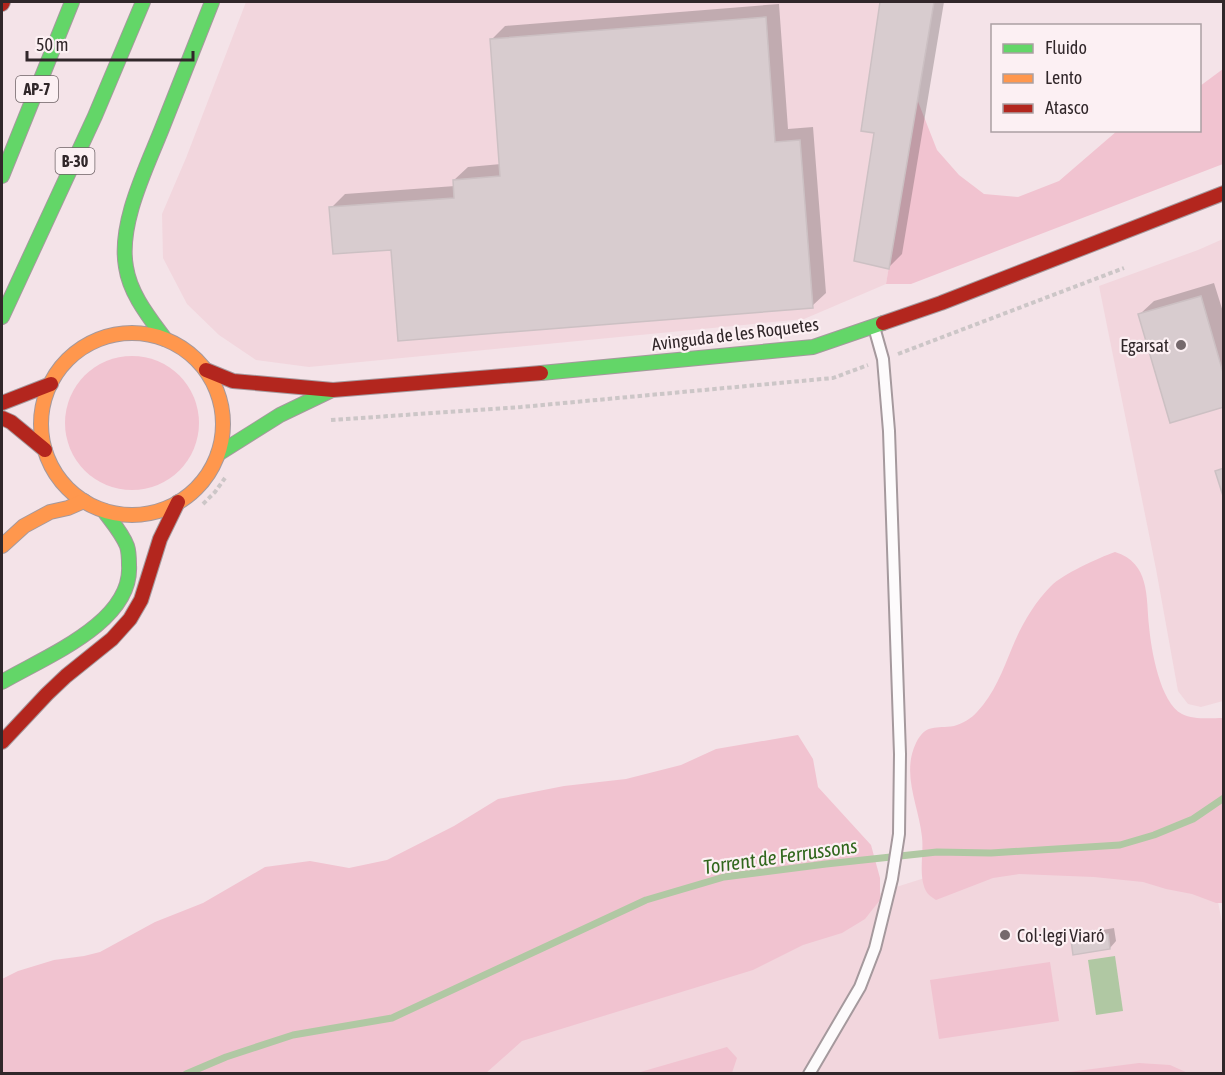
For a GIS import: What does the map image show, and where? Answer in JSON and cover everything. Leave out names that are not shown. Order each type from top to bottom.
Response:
[{"type":"main road","name":"AP-7","points":[[2,176],[72,2]]},
{"type":"main road","name":"B-30","points":[[2,317],[95,116],[143,2]]},
{"type":"main road","points":[[165,339],[134,294],[123,258],[124,239],[135,198],[212,2]]},
{"type":"main road","name":"Avinguda de les Roquetes","points":[[206,370],[233,381],[333,390],[813,347],[941,303],[1224,193]]},
{"type":"main road","points":[[132,333],[148,334],[165,339],[188,351],[206,370],[221,405],[223,425],[221,444],[210,470],[200,485],[186,497],[159,511],[125,515],[104,511],[84,501],[60,479],[45,450],[42,417],[51,384],[70,357],[99,339],[132,333]]},
{"type":"main road","points":[[2,403],[51,384]]},
{"type":"main road","name":"Avinguda de les Roquetes","points":[[218,454],[280,415],[333,390]]},
{"type":"main road","points":[[2,418],[45,450]]},
{"type":"main road","points":[[2,546],[24,526],[50,512],[84,501]]},
{"type":"main road","points":[[2,742],[43,698],[119,633],[129,621],[139,606],[147,587],[160,538],[178,502]]},
{"type":"main road","points":[[2,682],[96,626],[111,612],[122,597],[129,579],[130,563],[127,548],[120,533],[104,511]]},
{"type":"lane","points":[[809,1074],[860,987],[875,948],[892,879],[899,834],[900,753],[888,431],[883,359],[873,326]]},
{"type":"shaded area","points":[[246,2],[934,2],[886,284],[804,319],[309,367],[256,360],[219,335],[187,304],[163,258],[162,214]]},
{"type":"shaded area","points":[[1223,69],[1223,164],[911,284],[886,284],[917,99],[937,150],[959,175],[984,194],[1018,197],[1059,181],[1116,132],[1201,132],[1201,85]]},
{"type":"shaded area","points":[[1223,239],[1223,701],[1201,707],[1188,704],[1178,691],[1099,286]]},
{"type":"shaded area","points":[[132,356],[158,361],[180,375],[194,397],[199,423],[194,449],[180,471],[158,485],[132,490],[106,485],[84,471],[70,449],[65,423],[70,397],[84,375],[106,361]]},
{"type":"shaded area","points":[[1115,552],[1135,564],[1144,582],[1155,661],[1168,699],[1174,708],[1187,716],[1223,718],[1223,903],[1143,882],[1094,877],[1019,874],[993,878],[936,900],[927,892],[922,878],[922,837],[912,790],[910,766],[916,743],[924,732],[932,728],[957,725],[975,714],[983,705],[993,690],[1024,623],[1056,581],[1090,562]]},
{"type":"shaded area","points":[[798,735],[813,759],[818,787],[871,845],[880,878],[880,900],[865,919],[842,933],[803,945],[753,970],[522,1041],[486,1073],[2,1073],[2,979],[18,971],[54,960],[100,952],[155,922],[203,903],[265,867],[310,861],[349,868],[387,860],[454,826],[498,799],[564,786],[626,779],[681,765],[716,749]]},
{"type":"shaded area","name":"Col·legi Viaró","points":[[1197,791],[1223,928],[1223,1073],[460,1074],[517,1033],[771,941],[890,889]]},
{"type":"shaded area","points":[[1115,956],[1123,1011],[1096,1015],[1088,960]]},
{"type":"shaded area","points":[[1050,962],[1059,1021],[939,1039],[930,980]]},
{"type":"shaded area","points":[[727,1047],[737,1058],[732,1073],[637,1073]]},
{"type":"shaded area","points":[[1139,1063],[1170,1065],[1188,1073],[1061,1073]]},
{"type":"building","points":[[880,2],[934,2],[889,269],[854,261],[874,133],[861,131]]},
{"type":"building","points":[[766,17],[775,142],[800,140],[813,308],[398,341],[391,250],[333,254],[329,207],[454,198],[453,180],[500,176],[490,39]]},
{"type":"building","name":"Egarsat","points":[[1201,296],[1224,376],[1224,407],[1170,423],[1138,314]]},
{"type":"building","points":[[1224,468],[1224,499],[1215,471]]},
{"type":"building","points":[[1108,934],[1110,949],[1073,955],[1071,940]]},
{"type":"waterway","name":"Torrent de Ferrussons","points":[[186,1074],[226,1057],[293,1035],[392,1018],[646,900],[724,877],[937,852],[991,853],[1120,845],[1154,835],[1193,819],[1224,798]]},
{"type":"traffic: fast","points":[[2,176],[72,2]]},
{"type":"traffic: fast","points":[[2,317],[95,116],[143,2]]},
{"type":"traffic: fast","points":[[165,339],[141,305],[128,277],[126,232],[142,177],[212,2]]},
{"type":"traffic: fast","points":[[541,373],[813,347],[883,323]]},
{"type":"traffic: fast","points":[[218,454],[280,415],[330,391]]},
{"type":"traffic: fast","points":[[2,682],[83,636],[102,621],[117,604],[126,586],[129,553],[117,528],[104,511]]},
{"type":"traffic: slow","points":[[132,333],[167,340],[182,348],[196,360],[208,374],[216,389],[223,424],[216,459],[208,474],[196,488],[182,500],[167,508],[132,515],[97,508],[82,500],[68,488],[56,474],[48,459],[41,424],[48,389],[56,374],[68,360],[82,348],[97,340],[132,333]]},
{"type":"traffic: slow","points":[[2,546],[24,526],[50,512],[84,501]]},
{"type":"traffic: jam","points":[[883,323],[941,303],[1224,193]]},
{"type":"traffic: jam","points":[[206,370],[233,381],[333,390],[541,373]]},
{"type":"traffic: jam","points":[[2,403],[51,384]]},
{"type":"traffic: jam","points":[[2,418],[11,422],[45,450]]},
{"type":"traffic: jam","points":[[2,742],[47,694],[112,639],[130,619],[141,600],[160,539],[178,502]]},
{"type":"place","name":"Egarsat","points":[[1181,345]]},
{"type":"place","name":"Col·legi Viaró","points":[[1005,935]]}]
